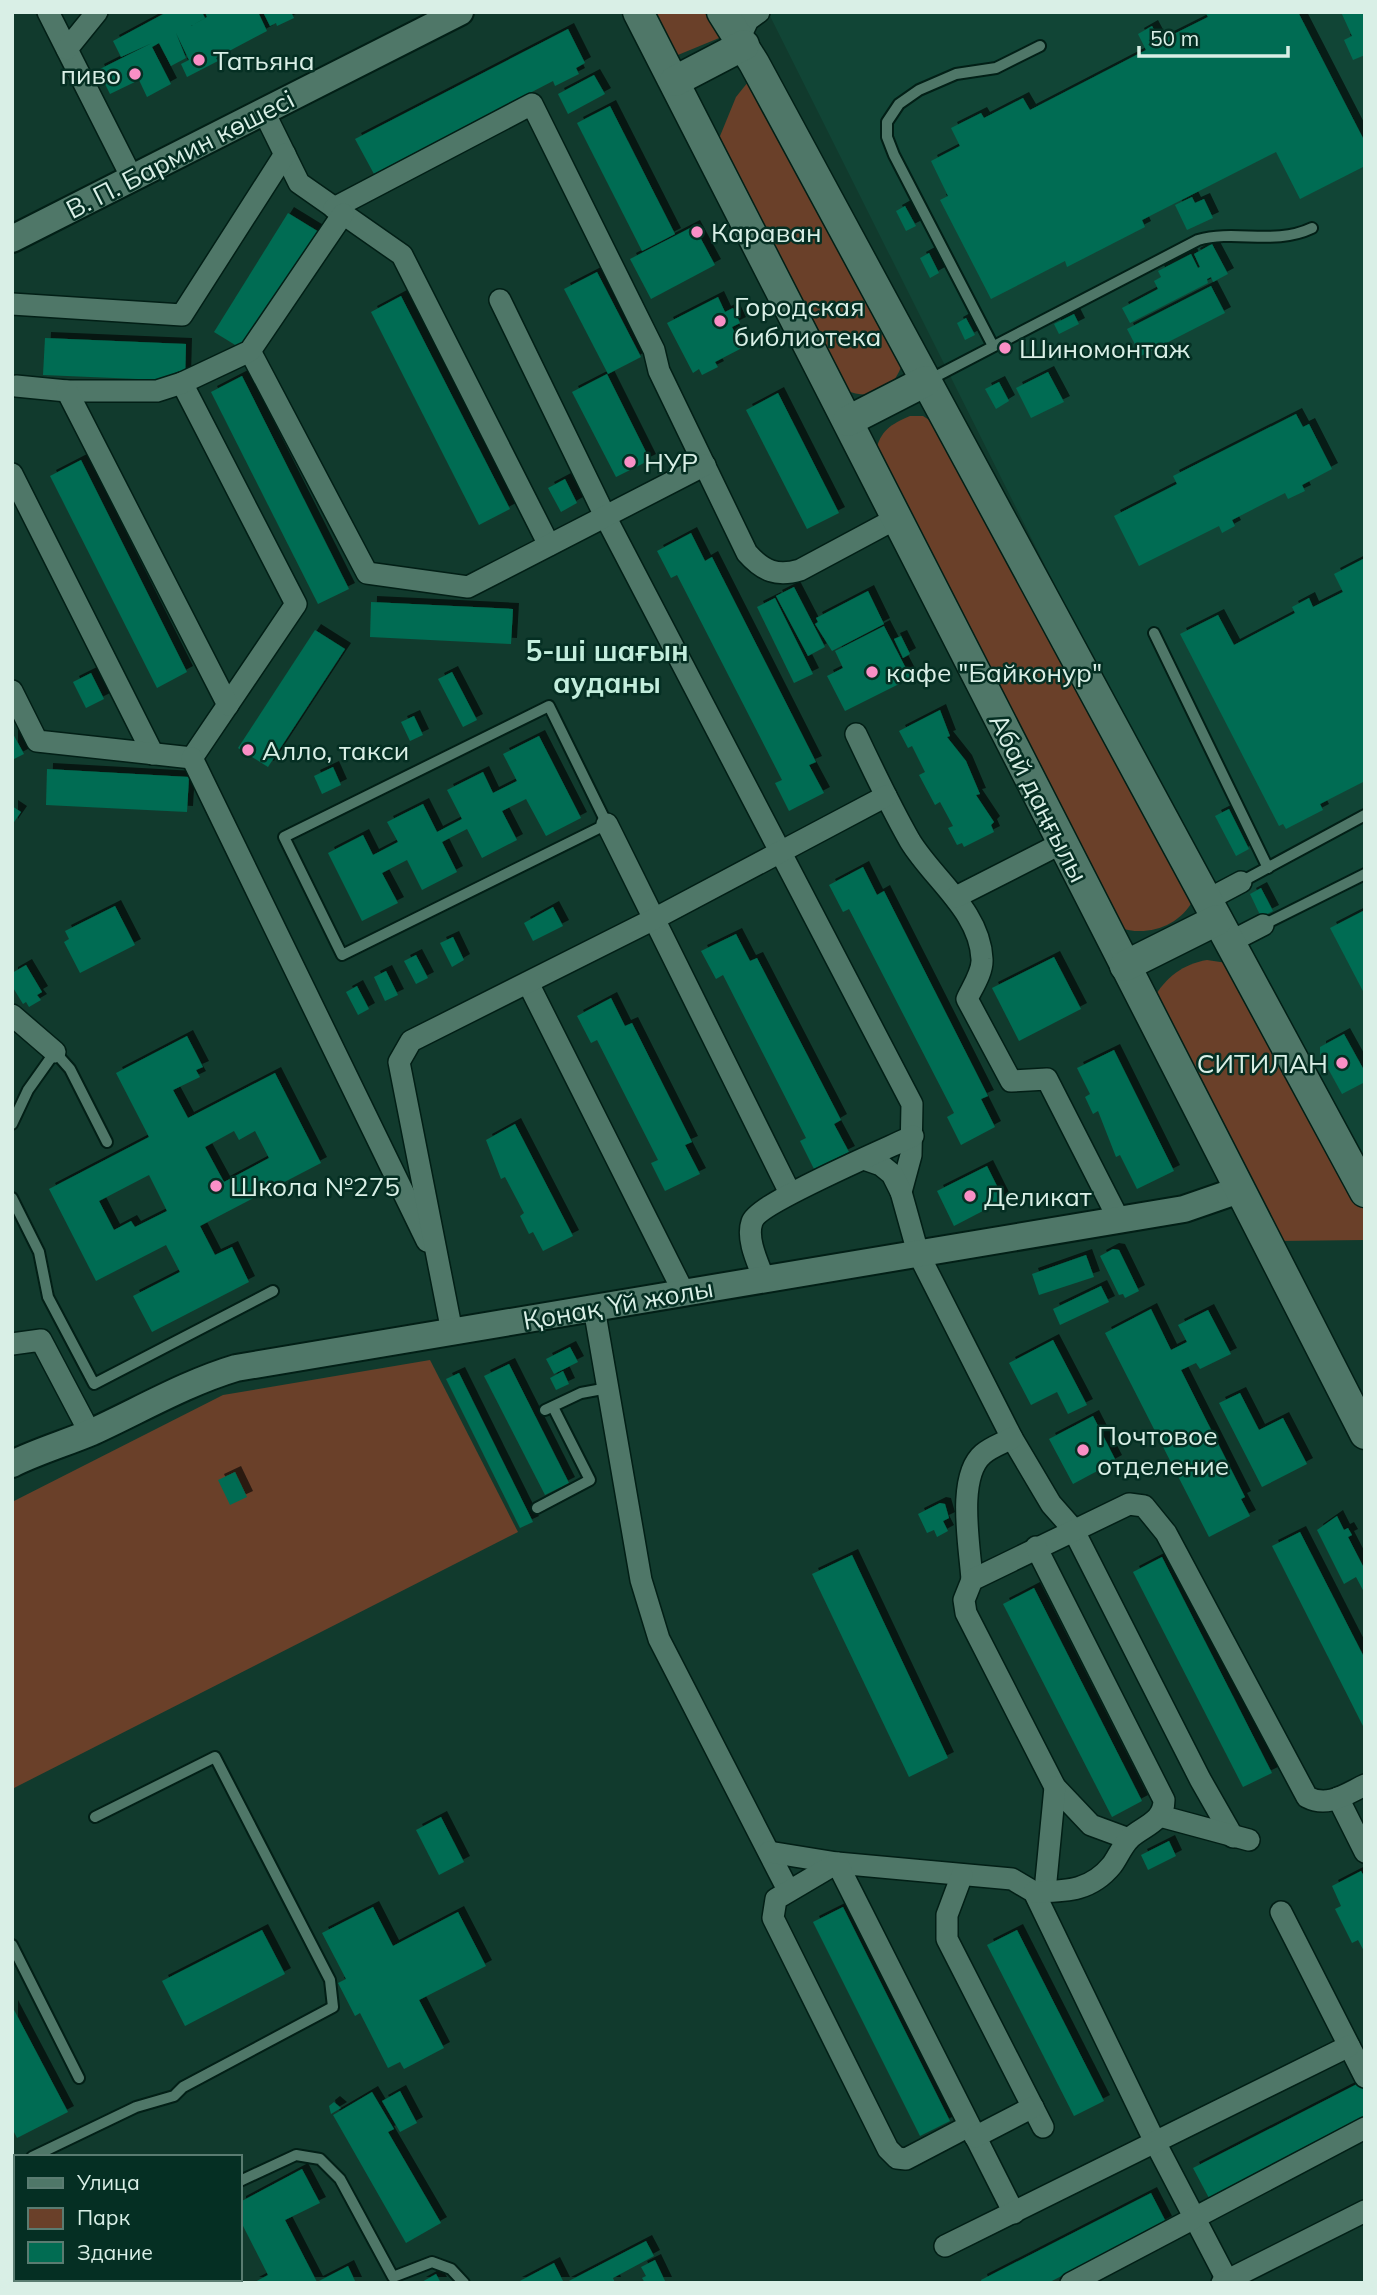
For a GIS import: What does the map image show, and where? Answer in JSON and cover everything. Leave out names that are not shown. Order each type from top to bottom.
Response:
[{"type":"main road","name":"Абай даңғылы","points":[[638,13],[1365,1434]]},
{"type":"main road","points":[[675,81],[734,27],[1365,1192]]},
{"type":"main road","points":[[848,421],[926,381]]},
{"type":"main road","points":[[1125,965],[1218,921]]},
{"type":"street","points":[[48,12],[132,178]]},
{"type":"street","points":[[67,49],[97,12]]},
{"type":"street","name":"В. П. Бармин көшесі","points":[[12,239],[264,111],[423,21],[460,12]]},
{"type":"street","points":[[734,27],[759,12]]},
{"type":"street","points":[[13,385],[67,391],[157,391],[182,383],[250,351],[339,211],[532,104],[654,350],[659,371],[747,553],[759,567],[773,573],[787,574],[800,570],[897,518]]},
{"type":"street","points":[[264,111],[299,183],[402,255],[549,545]]},
{"type":"street","points":[[12,304],[182,315],[285,154]]},
{"type":"street","points":[[500,300],[605,516],[912,1104],[914,1136],[901,1192]]},
{"type":"street","points":[[250,351],[367,573],[468,587],[705,465]]},
{"type":"street","points":[[182,383],[296,604],[192,758]]},
{"type":"street","points":[[67,391],[228,705]]},
{"type":"street","points":[[12,474],[153,754]]},
{"type":"street","points":[[12,691],[37,741],[192,758]]},
{"type":"street","points":[[856,734],[886,796],[931,871],[956,897],[979,940],[983,962],[967,999],[1011,1081],[1047,1079],[1119,1220]]},
{"type":"street","points":[[192,758],[437,1259]]},
{"type":"street","points":[[452,1332],[399,1062],[411,1041],[654,919],[886,796]]},
{"type":"street","points":[[607,824],[790,1194]]},
{"type":"street","points":[[956,897],[1062,843]]},
{"type":"street","points":[[1241,882],[1218,921],[1263,925]]},
{"type":"street","points":[[528,983],[684,1293]]},
{"type":"street","points":[[12,1015],[55,1052]]},
{"type":"street","points":[[764,1279],[755,1254],[751,1224],[757,1214],[790,1194],[914,1136]]},
{"type":"street","points":[[864,1159],[892,1174],[901,1192],[918,1253],[1012,1438],[1051,1504],[1073,1529],[1200,1779],[1241,1839],[1160,1816]]},
{"type":"street","name":"Қонақ Үй жолы","points":[[12,1464],[45,1448],[90,1433],[209,1376],[236,1368],[1184,1209],[1239,1190]]},
{"type":"street","points":[[594,1308],[641,1580],[659,1639],[788,1890]]},
{"type":"street","points":[[12,1344],[41,1340],[90,1433]]},
{"type":"street","points":[[1012,1438],[983,1454],[970,1472],[967,1497],[972,1580],[964,1600],[966,1613],[1055,1787],[1091,1825],[1129,1839]]},
{"type":"street","points":[[972,1580],[1129,1504],[1144,1506],[1158,1519],[1307,1797],[1317,1802],[1338,1798],[1365,1785]]},
{"type":"street","points":[[769,1852],[837,1863],[1012,1879],[1039,1891],[1077,1890],[1100,1879],[1129,1839],[1160,1816],[1164,1800],[1037,1547]]},
{"type":"street","points":[[1055,1787],[1039,1891],[1156,2144],[1225,2281],[1365,2211]]},
{"type":"street","points":[[1338,1798],[1365,1852]]},
{"type":"street","points":[[837,1863],[776,1899],[773,1918],[888,2149],[897,2158],[906,2159],[1033,2107]]},
{"type":"street","points":[[837,1863],[1014,2213]]},
{"type":"street","points":[[962,1875],[947,1915],[947,1939],[1043,2127]]},
{"type":"street","points":[[1281,1912],[1365,2077]]},
{"type":"street","points":[[945,2246],[1156,2144],[1349,2046]]},
{"type":"street","points":[[1070,2283],[1365,2128]]},
{"type":"lane","points":[[993,346],[894,155],[887,137],[887,122],[899,104],[919,90],[956,74],[996,68],[1040,46]]},
{"type":"lane","points":[[926,381],[1198,240],[1216,235],[1278,239],[1312,228]]},
{"type":"lane","points":[[1154,633],[1268,868]]},
{"type":"lane","points":[[549,706],[607,824],[342,955],[284,837],[549,706]]},
{"type":"lane","points":[[1241,882],[1365,816]]},
{"type":"lane","points":[[1263,925],[1365,874]]},
{"type":"lane","points":[[12,1124],[28,1090],[55,1052],[70,1069],[107,1142]]},
{"type":"lane","points":[[12,1198],[39,1252],[48,1297],[94,1384],[273,1291]]},
{"type":"lane","points":[[537,1508],[590,1480],[549,1408],[581,1393],[608,1388]]},
{"type":"lane","points":[[36,2155],[136,2107],[174,2096],[183,2087],[333,2007],[330,1980],[215,1758],[95,1817]]},
{"type":"lane","points":[[12,1945],[79,2078]]},
{"type":"lane","points":[[242,2180],[296,2155],[320,2159],[340,2179],[393,2277],[432,2262],[451,2269],[464,2283]]},
{"type":"shaded area","points":[[768,12],[1365,12],[1365,1205]]},
{"type":"green space","points":[[651,12],[705,12],[724,36],[673,57]]},
{"type":"green space","points":[[748,82],[902,364],[893,381],[880,392],[864,395],[845,390],[718,141],[736,97]]},
{"type":"green space","points":[[910,416],[923,416],[934,423],[1193,900],[1180,917],[1171,923],[1152,930],[1120,928],[876,451],[880,438],[887,429]]},
{"type":"green space","points":[[1207,960],[1227,963],[1365,1211],[1365,1240],[1277,1241],[1153,999],[1176,973]]},
{"type":"green space","points":[[430,1360],[518,1532],[12,1789],[12,1502],[223,1395]]},
{"type":"building","points":[[167,12],[202,12],[205,18],[191,26],[207,17],[205,12],[258,12],[267,31],[187,77],[181,64],[189,60],[176,33],[186,58],[171,66],[159,43],[152,47],[171,84],[147,97],[139,80],[110,94],[98,70],[152,43],[121,57],[113,41]]},
{"type":"building","points":[[263,12],[291,12],[294,18],[277,26],[276,23],[270,26]]},
{"type":"building","points":[[1205,12],[1298,12],[1365,142],[1365,166],[1300,199],[1276,152],[1142,220],[1145,227],[1067,267],[1065,261],[991,299],[940,200],[948,196],[931,161],[960,146],[951,128],[981,113],[984,118],[1023,98],[1030,110],[1146,50],[1138,34],[1152,26],[1160,41],[1208,17]]},
{"type":"building","points":[[1341,12],[1365,12],[1365,55],[1353,60],[1344,40],[1352,36]]},
{"type":"building","points":[[568,29],[585,63],[576,68],[579,74],[555,86],[553,81],[374,174],[355,139]]},
{"type":"building","points":[[594,75],[605,94],[568,114],[558,94]]},
{"type":"building","points":[[610,106],[675,234],[642,251],[577,123]]},
{"type":"building","points":[[1192,197],[1195,203],[1204,199],[1213,218],[1187,230],[1175,205]]},
{"type":"building","points":[[905,206],[916,226],[906,231],[896,211]]},
{"type":"building","points":[[288,213],[319,232],[245,351],[214,332]]},
{"type":"building","points":[[694,226],[715,265],[651,299],[630,259]]},
{"type":"building","points":[[1212,244],[1228,274],[1213,282],[1211,277],[1207,279],[1208,283],[1130,323],[1122,308],[1158,289],[1154,281],[1161,277],[1158,271],[1191,254],[1198,268],[1200,267],[1194,254]]},
{"type":"building","points":[[929,253],[939,273],[930,278],[920,258]]},
{"type":"building","points":[[597,272],[641,357],[608,374],[564,289]]},
{"type":"building","points":[[1211,286],[1225,313],[1141,356],[1127,329]]},
{"type":"building","points":[[401,296],[510,509],[479,525],[371,312]]},
{"type":"building","points":[[718,297],[725,312],[733,308],[740,323],[732,327],[742,348],[715,362],[718,367],[702,375],[699,369],[693,373],[667,323]]},
{"type":"building","points":[[1074,314],[1079,324],[1059,334],[1054,324]]},
{"type":"building","points":[[966,318],[975,335],[965,340],[957,323]]},
{"type":"building","points":[[45,338],[186,344],[185,381],[43,375]]},
{"type":"building","points":[[1048,372],[1064,402],[1031,418],[1016,388]]},
{"type":"building","points":[[607,374],[650,460],[616,477],[572,392]]},
{"type":"building","points":[[242,376],[349,589],[318,604],[211,392]]},
{"type":"building","points":[[999,382],[1009,401],[996,409],[985,389]]},
{"type":"building","points":[[778,393],[839,513],[807,529],[746,410]]},
{"type":"building","points":[[1296,414],[1303,427],[1309,424],[1332,469],[1302,485],[1305,491],[1288,499],[1285,493],[1232,520],[1235,526],[1222,533],[1219,526],[1139,566],[1114,516],[1177,484],[1173,476]]},
{"type":"building","points":[[81,460],[187,672],[157,688],[50,476]]},
{"type":"building","points":[[565,479],[577,503],[561,512],[548,488]]},
{"type":"building","points":[[691,533],[705,561],[712,557],[816,762],[809,765],[824,793],[789,811],[775,783],[782,780],[677,575],[671,578],[657,551]]},
{"type":"building","points":[[1365,558],[1365,781],[1320,804],[1323,810],[1286,829],[1283,824],[1279,826],[1180,634],[1218,615],[1234,645],[1295,613],[1292,607],[1309,598],[1313,607],[1343,592],[1334,574]]},
{"type":"building","points":[[794,587],[825,647],[808,656],[776,596]]},
{"type":"building","points":[[868,591],[884,624],[832,651],[815,624],[818,622],[816,618]]},
{"type":"building","points":[[775,598],[813,674],[794,683],[757,607]]},
{"type":"building","points":[[371,602],[513,609],[511,644],[370,637]]},
{"type":"building","name":"кафе \"Байконур\"","points":[[884,626],[911,678],[845,711],[827,676],[843,668],[835,651]]},
{"type":"building","points":[[315,630],[345,649],[268,767],[238,748]]},
{"type":"building","points":[[901,636],[910,654],[903,658],[894,639]]},
{"type":"building","points":[[452,672],[477,720],[463,727],[438,679]]},
{"type":"building","points":[[91,673],[104,699],[86,708],[73,682]]},
{"type":"building","points":[[940,710],[950,736],[947,737],[966,761],[980,794],[976,795],[994,822],[991,825],[994,832],[964,847],[962,843],[957,845],[948,828],[953,826],[940,802],[935,805],[919,775],[925,772],[912,746],[908,748],[899,731]]},
{"type":"building","points":[[414,716],[423,735],[410,741],[401,722]]},
{"type":"building","points":[[12,732],[24,754],[12,760]]},
{"type":"building","points":[[539,736],[581,818],[546,836],[526,799],[502,811],[517,840],[482,858],[467,829],[442,842],[457,872],[422,890],[407,860],[382,873],[398,903],[362,921],[328,853],[363,835],[373,855],[398,842],[387,822],[423,804],[437,832],[462,819],[447,790],[483,772],[493,793],[517,781],[503,754]]},
{"type":"building","points":[[333,767],[341,785],[322,794],[314,776]]},
{"type":"building","points":[[47,769],[189,777],[187,812],[46,805]]},
{"type":"building","points":[[12,806],[21,812],[12,825]]},
{"type":"building","points":[[1229,809],[1249,849],[1236,856],[1215,816]]},
{"type":"building","points":[[863,867],[877,895],[884,891],[988,1096],[981,1099],[995,1127],[961,1145],[947,1117],[954,1113],[849,909],[843,912],[829,885]]},
{"type":"building","points":[[1261,888],[1273,911],[1261,917],[1250,894]]},
{"type":"building","points":[[115,906],[135,945],[80,973],[64,942],[69,939],[65,931]]},
{"type":"building","points":[[553,907],[563,926],[533,941],[524,923]]},
{"type":"building","points":[[1365,910],[1365,995],[1330,928]]},
{"type":"building","points":[[736,934],[750,961],[757,958],[841,1120],[834,1124],[849,1152],[814,1169],[800,1141],[806,1138],[723,975],[716,979],[701,951]]},
{"type":"building","points":[[453,937],[464,960],[452,967],[440,943]]},
{"type":"building","points":[[416,955],[428,978],[416,984],[404,961]]},
{"type":"building","points":[[1054,957],[1081,1009],[1019,1041],[992,988]]},
{"type":"building","points":[[26,965],[42,992],[37,995],[41,1000],[29,1007],[26,1002],[23,1004],[12,986],[12,973]]},
{"type":"building","points":[[386,971],[398,995],[385,1001],[374,977]]},
{"type":"building","points":[[357,986],[369,1009],[358,1015],[346,992]]},
{"type":"building","points":[[611,998],[625,1026],[632,1023],[692,1142],[685,1145],[700,1174],[665,1191],[651,1163],[658,1160],[597,1040],[591,1043],[577,1016]]},
{"type":"building","name":"СИТИЛАН","points":[[1344,1034],[1365,1072],[1365,1082],[1342,1094],[1320,1054],[1320,1047]]},
{"type":"building","name":"Школа №275","points":[[187,1036],[203,1067],[196,1070],[200,1077],[173,1090],[188,1118],[275,1073],[321,1163],[200,1226],[215,1255],[232,1247],[249,1282],[152,1332],[133,1296],[180,1272],[166,1245],[96,1281],[49,1189],[149,1137],[116,1073]],"holes":[[[234,1131],[239,1140],[255,1131],[269,1158],[224,1182],[205,1147]],[[149,1175],[167,1211],[135,1227],[131,1221],[114,1230],[99,1201]]]},
{"type":"building","points":[[1114,1050],[1174,1171],[1137,1189],[1120,1155],[1116,1157],[1098,1111],[1093,1114],[1085,1097],[1090,1094],[1077,1068]]},
{"type":"building","points":[[515,1124],[573,1236],[543,1251],[533,1232],[529,1234],[520,1216],[524,1213],[505,1177],[501,1179],[486,1140]]},
{"type":"building","name":"Деликат","points":[[987,1166],[1004,1200],[954,1226],[937,1191]]},
{"type":"building","points":[[1113,1249],[1119,1250],[1139,1291],[1125,1298],[1123,1294],[1119,1295],[1100,1256]]},
{"type":"building","name":"Деликат","points":[[1086,1255],[1094,1277],[1039,1295],[1032,1274]]},
{"type":"building","points":[[1101,1286],[1109,1302],[1060,1325],[1053,1309]]},
{"type":"building","points":[[1151,1309],[1171,1350],[1187,1342],[1178,1325],[1208,1310],[1231,1354],[1200,1369],[1196,1363],[1181,1370],[1245,1497],[1241,1499],[1250,1516],[1209,1537],[1105,1333]]},
{"type":"building","points":[[1053,1340],[1087,1405],[1068,1414],[1057,1392],[1031,1405],[1009,1363]]},
{"type":"building","points":[[570,1347],[578,1362],[554,1374],[546,1359]]},
{"type":"building","points":[[509,1364],[569,1483],[545,1495],[484,1376]]},
{"type":"building","points":[[563,1371],[569,1384],[556,1390],[550,1378]]},
{"type":"building","points":[[459,1373],[533,1522],[520,1528],[446,1379]]},
{"type":"building","points":[[1240,1393],[1259,1430],[1283,1418],[1307,1464],[1262,1487],[1219,1403]]},
{"type":"building","name":"Почтовое отделение","points":[[1093,1416],[1116,1461],[1073,1484],[1049,1439]]},
{"type":"building","points":[[235,1472],[247,1497],[230,1505],[218,1480]]},
{"type":"building","points":[[940,1503],[945,1504],[949,1518],[943,1521],[948,1531],[937,1537],[934,1530],[927,1533],[918,1514]]},
{"type":"building","points":[[1337,1516],[1344,1530],[1348,1528],[1352,1535],[1348,1537],[1365,1570],[1365,1594],[1356,1577],[1344,1584],[1317,1530]]},
{"type":"building","points":[[1300,1532],[1365,1659],[1365,1730],[1272,1546]]},
{"type":"building","points":[[852,1555],[948,1758],[909,1777],[812,1574]]},
{"type":"building","points":[[1162,1557],[1272,1773],[1243,1787],[1133,1572]]},
{"type":"building","points":[[1034,1588],[1142,1801],[1112,1817],[1003,1604]]},
{"type":"building","points":[[441,1817],[464,1862],[439,1875],[416,1830]]},
{"type":"building","points":[[1169,1841],[1176,1856],[1148,1870],[1141,1855]]},
{"type":"building","points":[[1361,1871],[1365,1878],[1365,1953],[1358,1940],[1352,1943],[1335,1909],[1341,1906],[1332,1886]]},
{"type":"building","points":[[373,1907],[393,1946],[458,1912],[486,1966],[419,2000],[444,2048],[404,2069],[400,2062],[388,2068],[360,2013],[355,2016],[338,1983],[346,1979],[322,1933]]},
{"type":"building","points":[[843,1907],[950,2121],[920,2136],[813,1922]]},
{"type":"building","points":[[262,1930],[285,1974],[185,2026],[162,1981]]},
{"type":"building","points":[[1017,1930],[1104,2101],[1074,2116],[987,1945]]},
{"type":"building","points":[[12,2006],[68,2112],[17,2138],[12,2128]]},
{"type":"building","points":[[1361,2082],[1365,2090],[1365,2120],[1210,2200],[1193,2168]]},
{"type":"building","points":[[400,2091],[417,2123],[400,2132],[382,2101]]},
{"type":"building","points":[[372,2092],[394,2129],[388,2132],[441,2223],[406,2243],[333,2115]]},
{"type":"building","points":[[334,2102],[341,2108],[331,2114],[329,2106]]},
{"type":"building","points":[[302,2169],[320,2203],[285,2220],[317,2282],[348,2266],[356,2283],[253,2283],[268,2275],[242,2224],[242,2201]]},
{"type":"building","points":[[1151,2193],[1166,2222],[1048,2283],[982,2283],[981,2280]]},
{"type":"building","points":[[646,2241],[654,2256],[613,2278],[615,2283],[565,2283]]},
{"type":"building","points":[[655,2260],[666,2283],[645,2283],[642,2278],[646,2276],[641,2267]]},
{"type":"building","points":[[554,2263],[564,2283],[516,2283]]},
{"type":"building","points":[[436,2274],[441,2283],[420,2283]]},
{"type":"building","points":[[175,2281],[224,2283],[176,2283]]},
{"type":"place","name":"Татьяна","points":[[199,60]]},
{"type":"place","name":"пиво","points":[[135,74]]},
{"type":"place","name":"Караван","points":[[697,232]]},
{"type":"place","name":"Городская библиотека","points":[[720,321]]},
{"type":"place","name":"Шиномонтаж","points":[[1005,348]]},
{"type":"place","name":"НУР","points":[[630,462]]},
{"type":"place","name":"кафе \"Байконур\"","points":[[872,672]]},
{"type":"place","name":"Алло, такси","points":[[248,750]]},
{"type":"place","name":"СИТИЛАН","points":[[1342,1063]]},
{"type":"place","name":"Школа №275","points":[[216,1186]]},
{"type":"place","name":"Деликат","points":[[970,1196]]},
{"type":"place","name":"Почтовое отделение","points":[[1083,1450]]},
{"type":"district","name":"5-ші шағын ауданы","points":[[607,666]]}]
